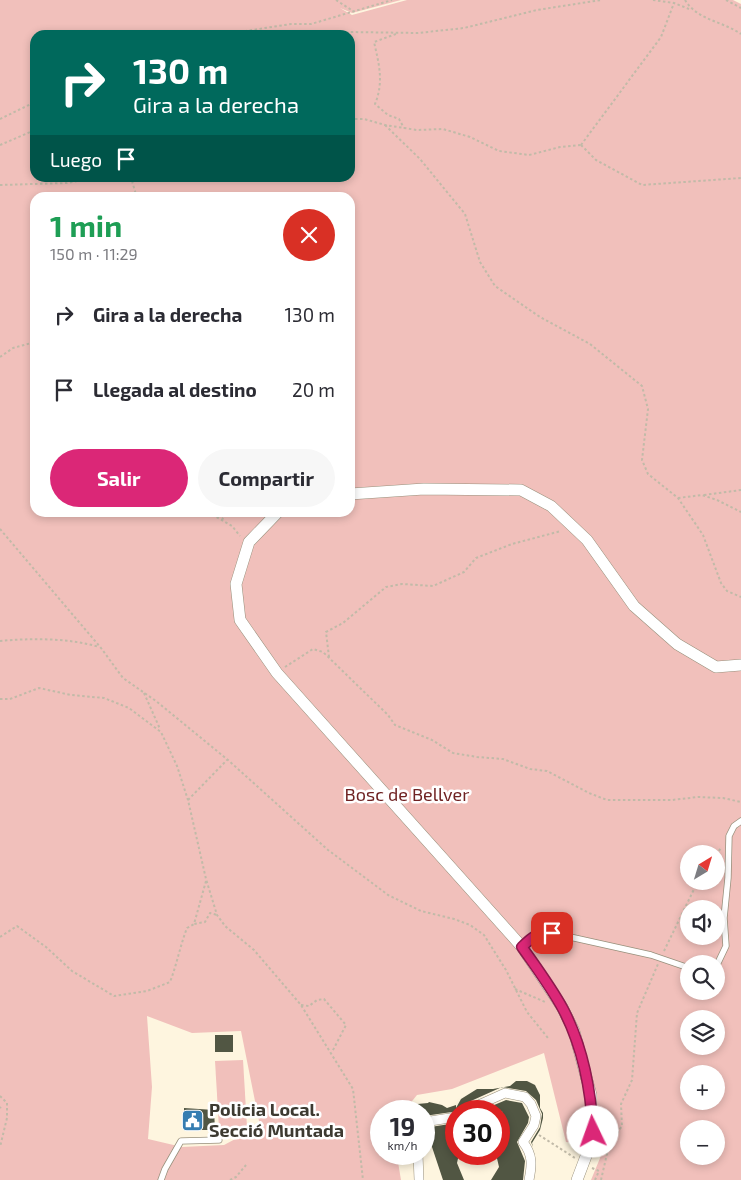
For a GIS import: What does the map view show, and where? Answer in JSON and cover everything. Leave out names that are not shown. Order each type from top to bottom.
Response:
[{"type":"street","points":[[355,494],[424,490],[521,490],[551,506],[587,540],[634,606],[677,644],[716,667],[741,665]]},
{"type":"street","points":[[273,517],[249,542],[236,584],[240,620],[277,672],[522,947],[562,1007],[574,1031],[591,1095],[593,1132],[590,1147],[578,1180]]},
{"type":"street","points":[[490,1100],[506,1093],[518,1094],[531,1104],[536,1116],[534,1131],[523,1142],[529,1149],[533,1163],[530,1180]]},
{"type":"street","points":[[418,1165],[419,1180]]},
{"type":"lane","points":[[722,955],[726,946],[724,918],[728,878],[729,836],[734,826],[741,821]]},
{"type":"lane","points":[[522,947],[533,936],[541,933],[552,933],[661,958],[680,965]]},
{"type":"lane","points":[[161,1180],[181,1141],[219,1140]]},
{"type":"path","points":[[336,0],[354,11]]},
{"type":"path","points":[[252,30],[291,24],[311,24],[392,0]]},
{"type":"path","points":[[355,32],[398,34],[464,28],[537,10],[601,0]]},
{"type":"path","points":[[653,0],[674,3],[691,9],[707,19],[728,25],[741,34]]},
{"type":"path","points":[[685,0],[691,9]]},
{"type":"path","points":[[726,0],[741,8]]},
{"type":"path","points":[[581,146],[661,37],[674,3]]},
{"type":"path","points":[[398,34],[374,42],[381,90],[375,104],[388,115],[399,119],[404,128]]},
{"type":"path","points":[[0,119],[30,104]]},
{"type":"path","points":[[355,119],[364,119],[404,128],[443,129],[499,151],[529,155],[560,147],[581,146],[596,160],[642,185],[741,178]]},
{"type":"path","points":[[385,125],[420,159],[465,214],[480,262],[495,286],[540,317],[590,344],[642,386],[648,409],[642,460],[648,474],[678,498],[703,535],[721,583],[727,591],[741,597]]},
{"type":"path","points":[[0,145],[30,132]]},
{"type":"path","points":[[0,185],[72,182]]},
{"type":"path","points":[[0,357],[13,348],[30,343]]},
{"type":"path","points":[[678,498],[741,490]]},
{"type":"path","points":[[702,495],[741,512]]},
{"type":"path","points":[[217,517],[232,526],[248,546]]},
{"type":"path","points":[[0,530],[101,648],[123,678],[143,691],[228,760],[328,850],[388,895],[421,911],[470,925],[484,935],[506,970],[527,1012],[548,1038]]},
{"type":"path","points":[[329,657],[326,632],[343,623],[386,587],[402,584],[433,586],[464,572],[476,558],[512,544],[562,531]]},
{"type":"path","points":[[0,642],[19,639],[81,642],[101,648]]},
{"type":"path","points":[[277,672],[313,650],[323,652],[396,725],[432,740],[453,753],[477,758],[503,759],[530,769],[547,771],[589,793],[607,800],[672,800],[698,797],[723,798],[741,802]]},
{"type":"path","points":[[0,699],[10,699],[39,688],[71,695],[104,698],[129,708],[161,732]]},
{"type":"path","points":[[143,691],[177,766],[188,800],[206,881],[217,915],[225,926],[254,950],[301,1005],[332,1052],[353,1089],[364,1180]]},
{"type":"path","points":[[188,800],[228,760]]},
{"type":"path","points":[[194,924],[206,881]]},
{"type":"path","points":[[601,1180],[609,1146],[622,1126],[622,1104],[632,1080],[637,1013],[694,890]]},
{"type":"path","points":[[0,937],[17,926],[46,947],[72,971],[114,996],[147,991],[170,982],[187,928],[194,924],[205,922],[210,913],[217,915]]},
{"type":"path","points":[[516,989],[552,1005]]},
{"type":"path","points":[[301,1005],[309,1006],[317,1000],[324,999],[346,1025],[332,1052]]},
{"type":"path","points":[[0,1096],[7,1103],[7,1118],[0,1147]]},
{"type":"path","points":[[534,1131],[573,1158]]},
{"type":"path","points":[[230,1180],[236,1177],[246,1164]]},
{"type":"path","points":[[596,1180],[599,1171]]},
{"type":"green space","name":"Bosc de Bellver","points":[[0,0],[401,0],[352,13],[340,8],[352,15],[407,0],[733,0],[741,4],[741,1180],[591,1180],[605,1146],[566,1142],[544,1053],[452,1089],[417,1095],[413,1100],[370,1100],[370,1165],[398,1165],[401,1180],[0,1180]],"holes":[[[147,1016],[192,1033],[241,1031],[260,1126],[224,1145],[182,1147],[148,1139],[152,1087]]]},
{"type":"green space","points":[[243,1060],[247,1127],[219,1128],[215,1061]]},
{"type":"building","points":[[215,1035],[233,1035],[233,1052],[215,1052]]},
{"type":"building","points":[[516,1081],[527,1081],[535,1085],[540,1095],[540,1108],[543,1113],[543,1118],[540,1130],[532,1143],[533,1147],[531,1142],[540,1127],[542,1114],[536,1100],[526,1091],[503,1087],[510,1086]]},
{"type":"building","points":[[500,1088],[473,1100],[460,1100],[477,1089]]},
{"type":"building","points":[[510,1101],[522,1103],[529,1117],[528,1123],[517,1142],[525,1161],[523,1180],[491,1180],[499,1165],[510,1165]]},
{"type":"building","points":[[435,1103],[445,1107],[445,1113],[435,1114]]},
{"type":"building","points":[[184,1108],[214,1110],[215,1130],[184,1130]]},
{"type":"building","points":[[445,1125],[445,1165],[458,1165],[464,1180],[443,1180],[435,1156],[435,1126]]},
{"type":"place","name":"Policia Local. Secció Muntada","points":[[193,1120]]},
{"type":"route","points":[[552,933],[541,933],[533,936],[522,947],[562,1007],[574,1031],[591,1095],[593,1132]]}]
